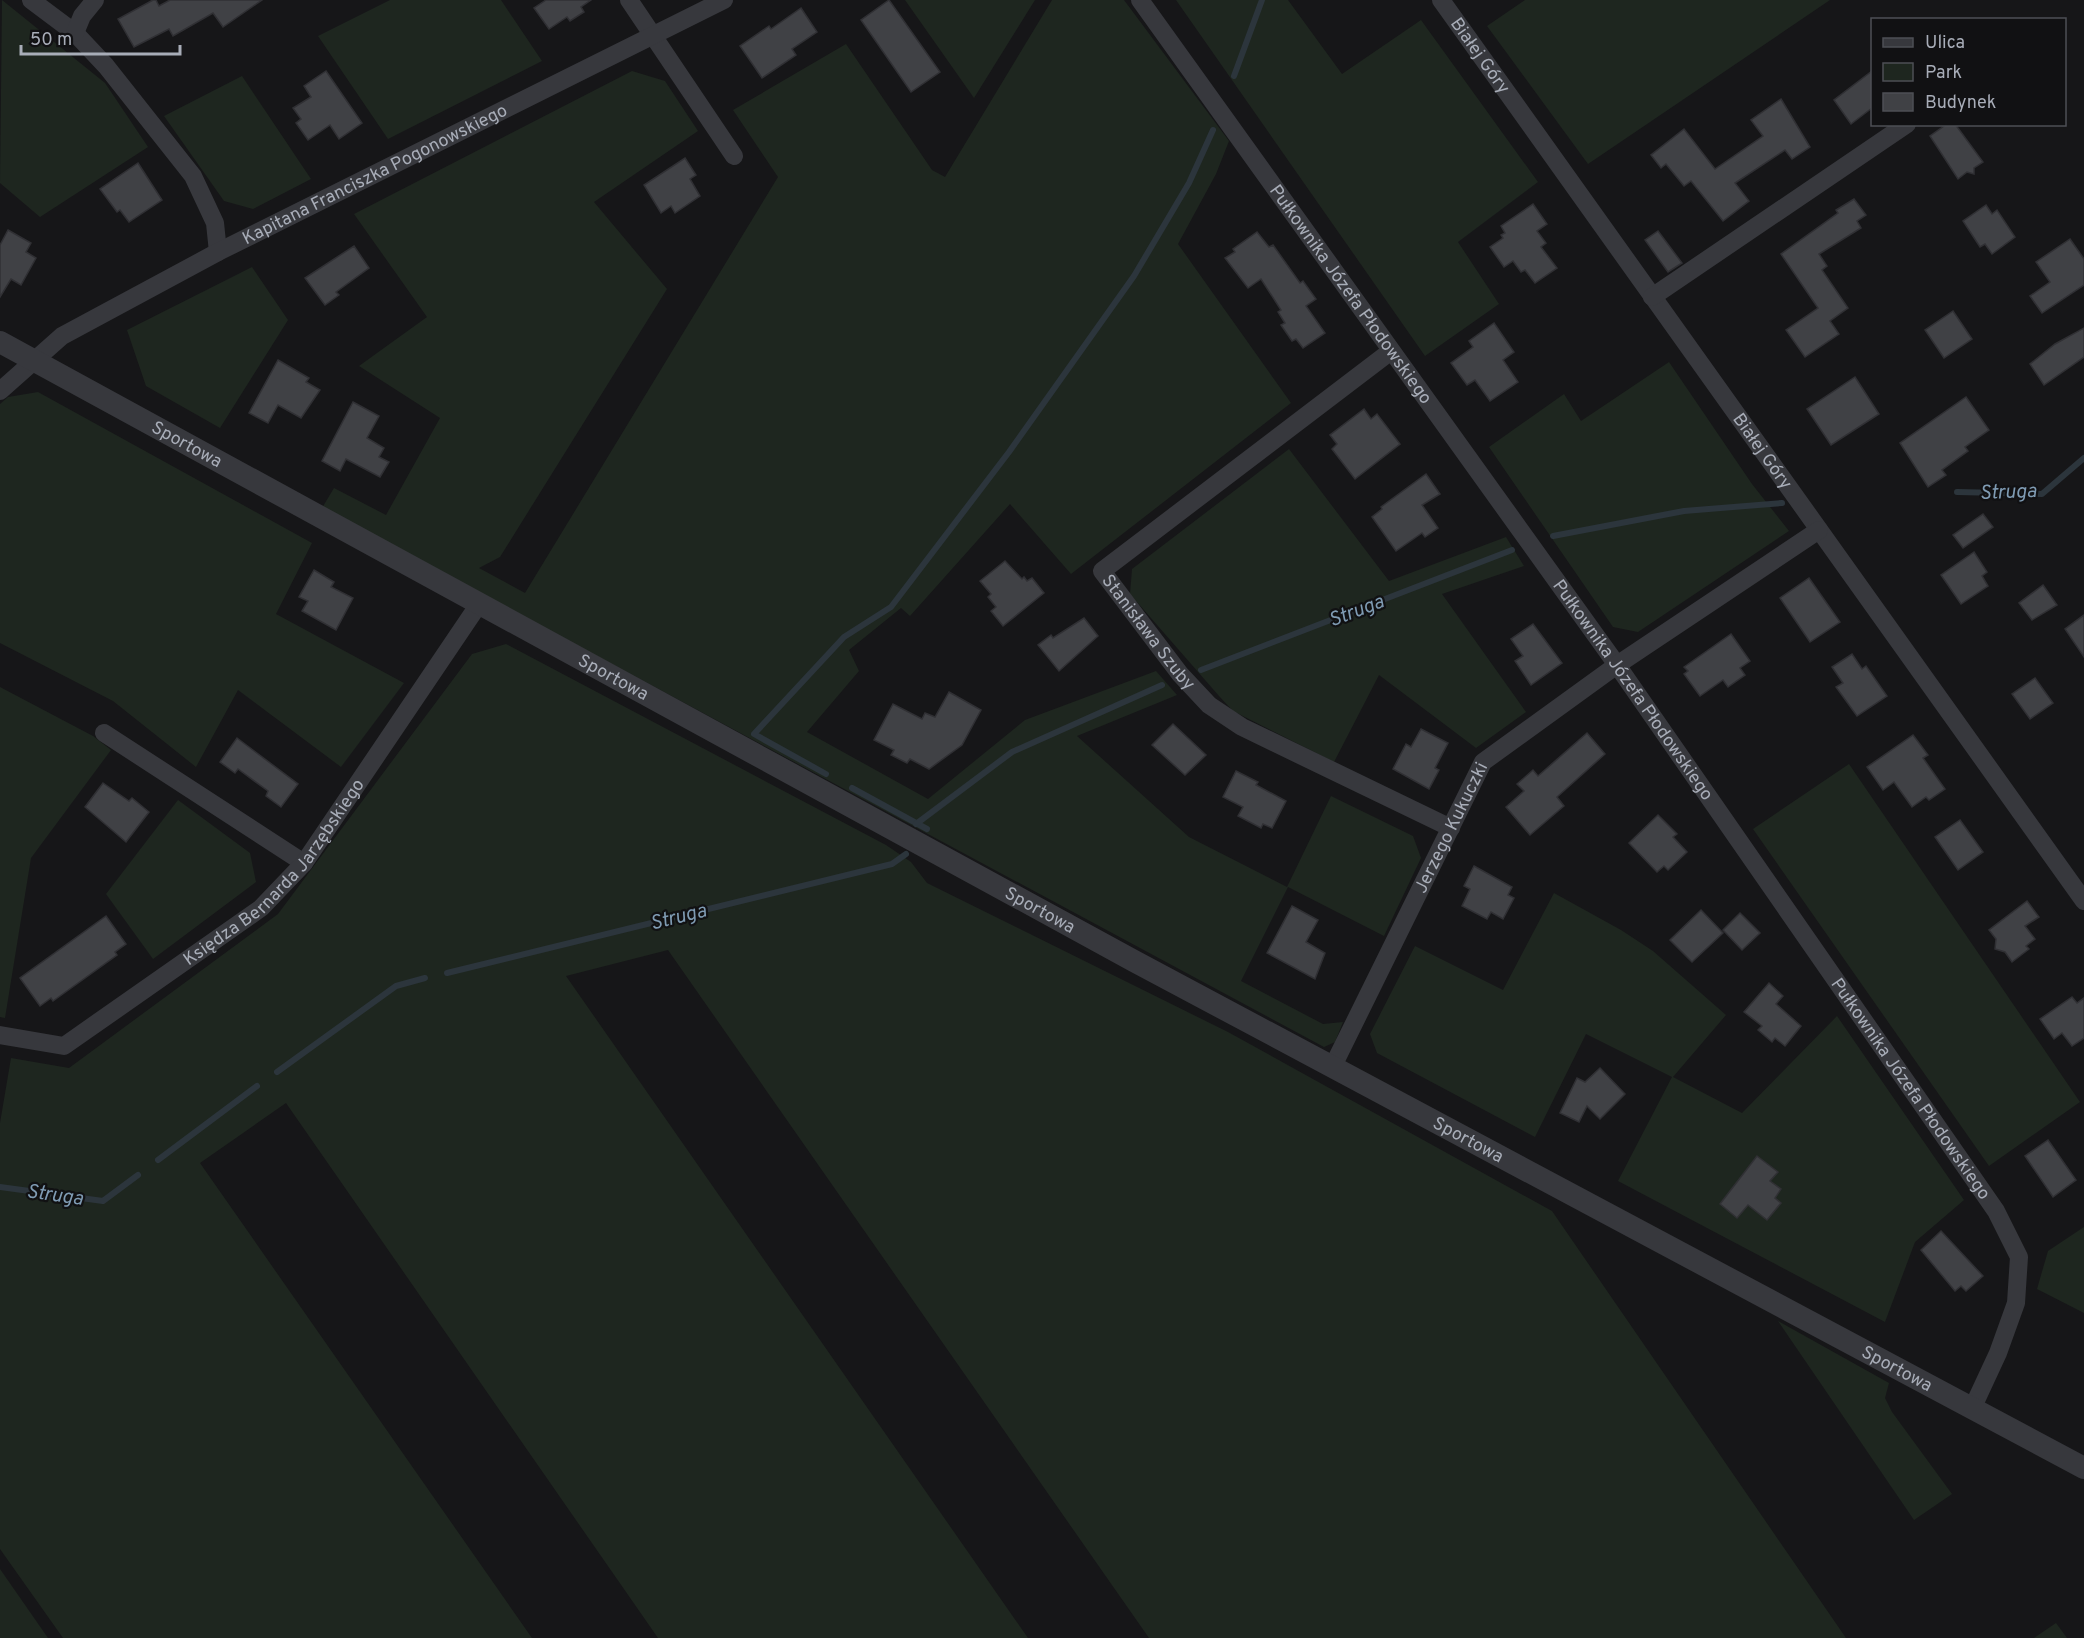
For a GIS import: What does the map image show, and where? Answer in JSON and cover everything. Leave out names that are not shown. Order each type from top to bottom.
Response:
[{"type":"street","points":[[31,0],[75,33],[106,66],[193,176],[215,224],[218,252]]},
{"type":"street","points":[[75,33],[82,16],[94,0]]},
{"type":"street","points":[[629,0],[734,156]]},
{"type":"street","name":"Kapitana Franciszka Pogonowskiego","points":[[0,391],[62,336],[218,252],[724,0]]},
{"type":"street","name":"Pułkownika Józefa Płodowskiego","points":[[1140,0],[1617,665],[1990,1202],[2019,1257],[2016,1303],[1998,1353],[1971,1409]]},
{"type":"street","name":"Białej Góry","points":[[1441,0],[2082,894]]},
{"type":"street","points":[[1652,297],[1904,126]]},
{"type":"street","name":"Sportowa","points":[[0,342],[1134,961],[2084,1468]]},
{"type":"street","name":"Stanisława Szuby","points":[[1391,351],[1102,571],[1180,674],[1209,705],[1242,727],[1451,828]]},
{"type":"street","name":"Jerzego Kukuczki","points":[[1333,1066],[1483,762],[1617,665],[1819,530]]},
{"type":"street","name":"Księdza Bernarda Jarzębskiego","points":[[0,1035],[64,1046],[261,908],[304,863],[479,604]]},
{"type":"street","points":[[104,733],[304,863]]},
{"type":"green space","points":[[2,0],[105,83],[148,147],[40,217],[0,183]]},
{"type":"green space","points":[[390,0],[501,0],[542,61],[388,139],[318,36]]},
{"type":"green space","points":[[905,0],[1035,0],[974,98]]},
{"type":"green space","points":[[1052,0],[1124,0],[1229,141],[1216,174],[1178,244],[1291,403],[1071,574],[1010,504],[910,616],[901,608],[849,650],[859,671],[807,732],[928,799],[1025,720],[1156,671],[1177,695],[1077,736],[1189,837],[1287,887],[1331,796],[1413,836],[1421,858],[1384,936],[1288,887],[1241,981],[1323,1024],[1343,1022],[1335,1042],[1324,1047],[322,508],[334,488],[386,515],[440,418],[359,366],[427,317],[354,214],[632,71],[665,81],[698,131],[594,202],[667,289],[500,557],[479,568],[525,593],[778,177],[733,110],[846,44],[932,170],[945,177]]},
{"type":"green space","points":[[1176,0],[1288,0],[1342,74],[1421,20],[1538,182],[1458,242],[1499,304],[1425,356]]},
{"type":"green space","points":[[1525,0],[1830,0],[1588,164],[1487,26]]},
{"type":"green space","points":[[242,76],[311,179],[253,209],[224,201],[164,116]]},
{"type":"green space","points":[[252,267],[288,320],[220,428],[146,386],[127,330]]},
{"type":"green space","points":[[1669,362],[1752,484],[1789,531],[1638,632],[1613,627],[1489,447],[1564,394],[1581,421]]},
{"type":"green space","points":[[38,392],[312,543],[276,614],[404,683],[341,767],[238,690],[196,767],[113,701],[0,643],[0,404],[8,397]]},
{"type":"green space","points":[[1289,449],[1389,581],[1506,537],[1524,566],[1442,594],[1526,712],[1476,748],[1379,675],[1334,762],[1233,711],[1219,696],[1130,594],[1132,569]]},
{"type":"green space","points":[[506,644],[886,845],[911,862],[927,883],[1228,1032],[1552,1211],[1846,1638],[1149,1638],[668,950],[566,976],[1028,1638],[658,1638],[286,1103],[200,1163],[532,1638],[63,1638],[0,1549],[0,1123],[11,1058],[69,1068],[278,914],[472,654]]},
{"type":"green space","points":[[0,687],[93,736],[111,750],[31,858],[5,1018],[0,1017]]},
{"type":"green space","points":[[1849,764],[2080,1102],[1989,1166],[1753,829]]},
{"type":"green space","points":[[178,800],[250,853],[256,882],[153,959],[106,894]]},
{"type":"green space","points":[[1554,893],[1621,930],[1653,951],[1726,1015],[1673,1077],[1742,1113],[1837,1016],[1964,1200],[1915,1242],[1885,1322],[1618,1181],[1672,1077],[1586,1034],[1535,1137],[1377,1053],[1370,1034],[1415,946],[1503,990]]},
{"type":"green space","points":[[2084,1227],[2084,1313],[2037,1289],[2048,1251]]},
{"type":"green space","points":[[1778,1321],[1889,1383],[1885,1398],[1892,1412],[1952,1494],[1914,1520]]},
{"type":"green space","points":[[0,1569],[48,1638],[0,1638]]},
{"type":"green space","points":[[2056,1623],[2067,1638],[2034,1638]]},
{"type":"building","points":[[156,0],[159,6],[170,0],[262,0],[223,27],[213,13],[173,36],[169,29],[134,47],[118,19]]},
{"type":"building","points":[[546,0],[591,0],[581,7],[584,12],[570,21],[567,17],[549,29],[534,8]]},
{"type":"building","points":[[889,0],[940,72],[911,92],[861,20]]},
{"type":"building","points":[[801,8],[817,32],[792,49],[796,55],[762,78],[740,46],[769,26],[771,29]]},
{"type":"building","points":[[326,71],[362,123],[339,139],[330,125],[308,140],[296,123],[301,119],[293,108],[311,97],[304,86]]},
{"type":"building","points":[[1871,72],[1871,109],[1851,124],[1834,100]]},
{"type":"building","points":[[1781,99],[1810,147],[1792,159],[1785,150],[1735,183],[1749,201],[1723,221],[1691,181],[1684,186],[1666,164],[1661,168],[1651,155],[1684,129],[1715,169],[1763,136],[1751,120]]},
{"type":"building","points":[[1944,126],[1956,126],[1983,162],[1974,168],[1974,174],[1967,172],[1958,179],[1930,136]]},
{"type":"building","points":[[685,158],[696,175],[690,179],[700,196],[675,213],[671,206],[661,213],[644,185]]},
{"type":"building","points":[[138,163],[162,200],[129,222],[120,210],[117,212],[100,189]]},
{"type":"building","points":[[1854,199],[1866,215],[1857,221],[1861,228],[1819,254],[1827,266],[1822,270],[1848,308],[1830,321],[1839,334],[1805,357],[1786,330],[1818,308],[1781,254],[1838,213],[1836,210]]},
{"type":"building","points":[[1533,204],[1547,224],[1537,231],[1546,243],[1541,247],[1557,268],[1535,283],[1525,270],[1521,272],[1513,261],[1504,267],[1490,247],[1503,238],[1501,235],[1505,233],[1501,226]]},
{"type":"building","points":[[1986,205],[1992,214],[1997,210],[2015,237],[1992,254],[1985,244],[1980,247],[1963,221]]},
{"type":"building","points":[[8,230],[31,243],[26,252],[36,258],[21,285],[11,279],[0,297],[0,245]]},
{"type":"building","points":[[1658,231],[1682,263],[1668,272],[1645,240]]},
{"type":"building","points":[[1257,232],[1269,247],[1273,245],[1300,283],[1303,281],[1316,299],[1306,306],[1325,333],[1303,348],[1296,339],[1292,341],[1281,325],[1285,323],[1278,312],[1281,310],[1261,279],[1248,288],[1225,258],[1235,252],[1233,249]]},
{"type":"building","points":[[2070,239],[2084,259],[2084,285],[2042,313],[2030,296],[2050,282],[2036,262]]},
{"type":"building","points":[[354,246],[369,268],[336,292],[339,295],[325,305],[305,278]]},
{"type":"building","points":[[1953,311],[1972,339],[1944,358],[1925,330]]},
{"type":"building","points":[[1494,323],[1514,352],[1503,360],[1518,382],[1490,401],[1475,380],[1467,385],[1451,363],[1473,347],[1469,341]]},
{"type":"building","points":[[2084,328],[2084,357],[2044,385],[2030,364],[2055,344]]},
{"type":"building","points":[[278,360],[309,378],[306,382],[320,390],[301,418],[278,405],[268,423],[249,413]]},
{"type":"building","points":[[1855,377],[1879,414],[1831,445],[1807,409]]},
{"type":"building","points":[[1966,397],[1989,430],[1965,447],[1968,451],[1942,470],[1946,475],[1928,487],[1900,443]]},
{"type":"building","points":[[353,402],[379,416],[367,438],[384,448],[379,457],[389,462],[380,477],[346,459],[340,471],[322,461]]},
{"type":"building","points":[[1364,409],[1371,419],[1377,414],[1400,444],[1355,479],[1332,449],[1337,444],[1330,435]]},
{"type":"building","points":[[1426,474],[1440,494],[1422,505],[1438,528],[1425,537],[1422,533],[1396,551],[1372,517],[1382,509],[1381,507]]},
{"type":"building","points":[[1983,514],[1993,527],[1963,548],[1953,535]]},
{"type":"building","points":[[1974,552],[1987,572],[1982,576],[1988,586],[1961,604],[1941,575]]},
{"type":"building","points":[[1005,561],[1022,579],[1024,577],[1027,581],[1032,578],[1044,593],[1003,626],[991,611],[996,607],[988,597],[991,594],[980,581]]},
{"type":"building","points":[[314,570],[334,582],[331,587],[353,598],[336,630],[302,611],[308,601],[299,597]]},
{"type":"building","points":[[1809,578],[1840,622],[1810,642],[1780,598]]},
{"type":"building","points":[[2043,585],[2057,605],[2032,620],[2019,603]]},
{"type":"building","points":[[2084,615],[2084,657],[2065,629]]},
{"type":"building","points":[[1084,618],[1098,636],[1059,671],[1038,645],[1051,635],[1053,638]]},
{"type":"building","points":[[1533,624],[1562,663],[1531,685],[1515,661],[1523,656],[1511,639]]},
{"type":"building","points":[[1731,634],[1750,661],[1740,668],[1745,675],[1728,687],[1723,680],[1700,696],[1684,674],[1688,671],[1684,667]]},
{"type":"building","points":[[1852,654],[1862,669],[1866,666],[1887,696],[1857,716],[1836,687],[1843,683],[1832,667]]},
{"type":"building","points":[[2035,678],[2053,703],[2030,719],[2012,694]]},
{"type":"building","points":[[949,692],[981,710],[962,745],[929,769],[910,759],[907,763],[891,755],[894,750],[874,740],[893,704],[922,719],[925,713],[935,717]]},
{"type":"building","points":[[1173,724],[1206,755],[1185,775],[1152,745]]},
{"type":"building","points":[[1421,729],[1448,743],[1435,768],[1439,770],[1429,789],[1393,769],[1406,744],[1411,747]]},
{"type":"building","points":[[1587,733],[1605,754],[1557,797],[1564,806],[1530,835],[1506,807],[1524,791],[1517,784],[1533,770],[1538,776]]},
{"type":"building","points":[[1913,735],[1928,755],[1923,758],[1945,789],[1929,800],[1926,797],[1912,807],[1894,782],[1883,790],[1867,767]]},
{"type":"building","points":[[237,738],[298,784],[281,807],[266,796],[268,791],[238,769],[235,773],[220,762]]},
{"type":"building","points":[[1236,771],[1258,782],[1256,785],[1286,801],[1272,828],[1263,824],[1261,828],[1238,816],[1243,807],[1223,797]]},
{"type":"building","points":[[103,783],[129,801],[132,798],[149,812],[126,842],[85,807]]},
{"type":"building","points":[[1658,815],[1677,834],[1673,837],[1687,852],[1668,870],[1664,866],[1657,872],[1629,843]]},
{"type":"building","points":[[1960,820],[1983,852],[1958,870],[1935,837]]},
{"type":"building","points":[[1474,866],[1512,887],[1508,895],[1514,898],[1503,919],[1491,912],[1487,919],[1462,906],[1470,889],[1464,886]]},
{"type":"building","points":[[2027,901],[2039,917],[2025,926],[2035,939],[2026,946],[2029,949],[2012,962],[2005,952],[1995,949],[1996,939],[1989,930]]},
{"type":"building","points":[[1292,906],[1318,920],[1306,942],[1325,953],[1315,979],[1267,953]]},
{"type":"building","points":[[1701,910],[1723,933],[1692,962],[1670,940]]},
{"type":"building","points":[[1740,913],[1760,933],[1742,950],[1723,930]]},
{"type":"building","points":[[106,916],[126,944],[115,952],[117,955],[53,1001],[51,998],[40,1006],[20,978]]},
{"type":"building","points":[[1769,983],[1783,996],[1776,1004],[1801,1026],[1785,1046],[1775,1038],[1772,1042],[1758,1030],[1762,1026],[1744,1012]]},
{"type":"building","points":[[2072,997],[2077,1003],[2084,998],[2084,1038],[2072,1046],[2062,1033],[2054,1039],[2040,1019]]},
{"type":"building","points":[[1600,1068],[1625,1094],[1600,1119],[1587,1106],[1579,1122],[1560,1113],[1577,1078],[1585,1082]]},
{"type":"building","points":[[2048,1140],[2076,1180],[2053,1197],[2025,1156]]},
{"type":"building","points":[[1757,1156],[1778,1172],[1770,1181],[1781,1189],[1775,1198],[1781,1203],[1767,1220],[1748,1205],[1737,1218],[1720,1204]]},
{"type":"building","points":[[1941,1231],[1983,1276],[1966,1291],[1961,1286],[1955,1291],[1921,1250]]},
{"type":"waterway","points":[[1234,76],[1262,0]]},
{"type":"waterway","points":[[826,774],[754,734],[844,637],[891,607],[1009,452],[1134,276],[1189,183],[1213,130]]},
{"type":"waterway","name":"Struga","points":[[1957,492],[2042,494],[2084,458]]},
{"type":"waterway","name":"Struga","points":[[1553,536],[1684,511],[1782,503]]},
{"type":"waterway","name":"Struga","points":[[1201,670],[1512,550]]},
{"type":"waterway","name":"Struga","points":[[916,824],[1012,752],[1162,685]]},
{"type":"waterway","points":[[852,788],[927,829]]},
{"type":"waterway","name":"Struga","points":[[447,973],[892,864],[906,854]]},
{"type":"waterway","name":"Struga","points":[[277,1072],[396,986],[425,978]]},
{"type":"waterway","name":"Struga","points":[[158,1160],[257,1086]]},
{"type":"waterway","name":"Struga","points":[[0,1187],[103,1201],[138,1175]]}]
